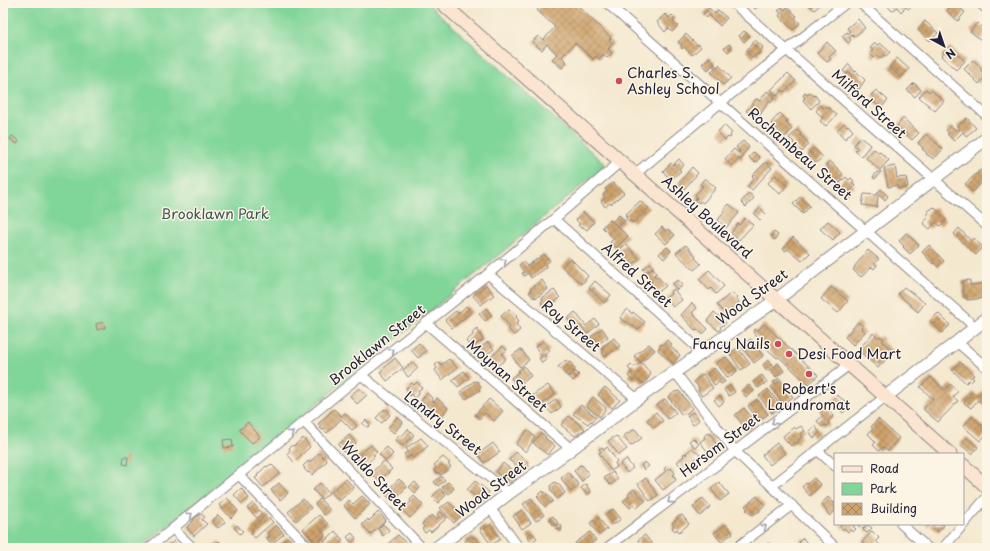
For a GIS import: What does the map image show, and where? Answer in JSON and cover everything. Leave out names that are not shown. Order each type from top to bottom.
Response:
[{"type":"main road","name":"Ashley Boulevard","points":[[442,3],[949,453]]},
{"type":"main road","points":[[964,466],[987,487]]},
{"type":"street","name":"Rochambeau Street","points":[[607,3],[975,327]]},
{"type":"street","name":"Milford Street","points":[[733,3],[987,226]]},
{"type":"street","points":[[635,174],[720,103],[846,3]]},
{"type":"street","points":[[860,3],[987,116]]},
{"type":"street","points":[[980,3],[987,9]]},
{"type":"street","name":"Wood Street","points":[[436,548],[637,399],[776,300],[987,138]]},
{"type":"street","name":"Brooklawn Street","points":[[149,548],[361,375],[488,274],[620,162]]},
{"type":"street","name":"Alfred Street","points":[[554,219],[702,352]]},
{"type":"street","name":"Roy Street","points":[[488,274],[637,399]]},
{"type":"street","points":[[772,486],[987,318]]},
{"type":"street","name":"Moynan Street","points":[[426,323],[571,449]]},
{"type":"street","points":[[958,342],[987,368]]},
{"type":"street","name":"Hersom Street","points":[[607,548],[849,365]]},
{"type":"street","points":[[675,372],[736,451],[836,548]]},
{"type":"street","name":"Landry Street","points":[[361,375],[509,493]]},
{"type":"street","name":"Waldo Street","points":[[304,422],[422,548]]},
{"type":"street","points":[[817,450],[834,465]]},
{"type":"street","points":[[239,475],[309,548]]},
{"type":"street","points":[[964,524],[987,497]]},
{"type":"street","points":[[736,548],[792,506]]},
{"type":"street","points":[[490,508],[519,548]]},
{"type":"street","points":[[902,525],[928,548]]},
{"type":"street","points":[[943,548],[963,525]]},
{"type":"street","points":[[173,529],[193,548]]},
{"type":"green space","name":"Brooklawn Park","points":[[3,3],[427,3],[606,165],[500,254],[140,548],[3,548]]},
{"type":"building","points":[[536,3],[575,3],[611,38],[609,40],[613,44],[608,49],[612,53],[607,58],[603,54],[599,59],[596,56],[593,59],[575,43],[562,57],[567,62],[562,68],[552,59],[557,54],[547,44],[542,50],[532,42],[538,36],[543,40],[555,27],[537,10],[540,7]]},
{"type":"building","points":[[749,3],[760,3],[755,9]]},
{"type":"building","points":[[808,3],[818,3],[820,5],[814,10]]},
{"type":"building","points":[[885,3],[915,3],[908,9],[906,7],[901,12],[897,7],[892,11]]},
{"type":"building","points":[[953,3],[965,12],[958,21],[947,11]]},
{"type":"building","points":[[782,7],[785,10],[787,7],[797,16],[795,18],[800,23],[793,30],[779,16],[781,13],[778,11]]},
{"type":"building","points":[[709,8],[715,14],[718,10],[727,18],[720,26],[709,15],[707,18],[703,14]]},
{"type":"building","points":[[665,14],[669,18],[672,15],[675,18],[673,22],[678,26],[672,32],[668,28],[665,32],[657,22]]},
{"type":"building","points":[[858,19],[865,28],[854,37],[852,35],[849,38],[851,40],[848,43],[842,36],[847,32],[848,34],[850,32],[847,28]]},
{"type":"building","points":[[925,21],[938,33],[930,41],[918,30]]},
{"type":"building","points":[[977,23],[987,32],[981,40],[970,31]]},
{"type":"building","points":[[744,31],[750,36],[744,42],[739,36]]},
{"type":"building","points":[[686,34],[701,47],[692,55],[684,47],[682,49],[682,46],[678,42]]},
{"type":"building","points":[[755,40],[763,47],[758,55],[757,54],[753,58],[746,51]]},
{"type":"building","points":[[827,42],[836,51],[829,57],[831,59],[827,62],[817,53]]},
{"type":"building","points":[[875,43],[878,45],[880,43],[890,52],[881,58],[877,55],[874,58],[870,54],[873,50],[870,48]]},
{"type":"building","points":[[729,44],[732,48],[728,52],[724,48]]},
{"type":"building","points":[[950,47],[965,61],[956,70],[941,56]]},
{"type":"building","points":[[709,57],[717,67],[719,65],[731,78],[723,85],[711,72],[715,68],[713,65],[708,70],[702,64]]},
{"type":"building","points":[[897,58],[909,69],[901,78],[889,67]]},
{"type":"building","points":[[973,60],[981,67],[981,71],[986,76],[979,84],[964,69]]},
{"type":"building","points":[[849,64],[855,72],[856,71],[865,80],[859,89],[848,80],[852,76],[848,72],[847,74],[843,71]]},
{"type":"building","points":[[788,73],[796,81],[784,92],[782,90],[777,96],[771,90]]},
{"type":"building","points":[[914,83],[921,90],[915,97],[907,90]]},
{"type":"building","points":[[926,89],[929,92],[931,90],[944,101],[935,111],[919,97]]},
{"type":"building","points":[[876,90],[888,100],[881,108],[871,100],[874,97],[871,95]]},
{"type":"building","points":[[767,91],[775,96],[771,103],[769,101],[758,118],[746,111],[756,99],[760,101]]},
{"type":"building","points":[[805,93],[808,95],[810,93],[814,96],[815,95],[819,101],[811,109],[803,100],[805,98],[803,96]]},
{"type":"building","points":[[821,105],[823,108],[825,106],[827,108],[828,107],[837,115],[826,126],[820,121],[823,118],[816,111]]},
{"type":"building","points":[[780,113],[788,121],[786,123],[792,129],[785,137],[771,123]]},
{"type":"building","points":[[903,118],[919,133],[912,140],[897,126]]},
{"type":"building","points":[[967,118],[976,128],[966,136],[963,132],[954,141],[947,134],[949,133],[946,130],[951,126],[957,131],[960,129],[957,126]]},
{"type":"building","points":[[844,123],[853,131],[845,139],[837,130]]},
{"type":"building","points":[[724,125],[732,133],[730,135],[731,137],[728,137],[725,140],[718,132]]},
{"type":"building","points":[[797,130],[809,144],[802,152],[789,138]]},
{"type":"building","points":[[926,134],[943,149],[934,159],[926,154],[927,153],[918,143]]},
{"type":"building","points":[[12,136],[19,141],[17,144],[10,139]]},
{"type":"building","points":[[860,137],[870,145],[861,156],[855,151],[858,148],[854,145]]},
{"type":"building","points":[[743,141],[749,147],[742,156],[743,157],[741,160],[739,158],[732,166],[725,159],[734,149],[739,153],[740,151],[736,147]]},
{"type":"building","points":[[813,148],[823,157],[816,163],[812,160],[811,161],[807,155]]},
{"type":"building","points":[[874,149],[889,160],[880,170],[866,158]]},
{"type":"building","points":[[754,152],[760,158],[755,163],[749,157]]},
{"type":"building","points":[[679,159],[684,165],[679,169],[681,171],[670,180],[663,171],[671,163],[673,165]]},
{"type":"building","points":[[830,161],[843,174],[835,181],[826,172],[829,169],[826,164]]},
{"type":"building","points":[[766,162],[772,168],[752,190],[747,187],[754,178],[752,176]]},
{"type":"building","points":[[895,166],[897,178],[906,177],[908,187],[898,189],[897,185],[888,187],[884,168]]},
{"type":"building","points":[[692,167],[698,173],[684,189],[680,189],[678,184]]},
{"type":"building","points":[[982,169],[987,173],[987,177],[973,192],[965,184]]},
{"type":"building","points":[[880,171],[881,172],[875,179],[873,177]]},
{"type":"building","points":[[775,175],[787,185],[780,194],[768,183]]},
{"type":"building","points":[[846,177],[849,180],[851,178],[854,181],[852,183],[855,186],[847,194],[838,185]]},
{"type":"building","points":[[705,178],[716,188],[703,203],[700,201],[699,203],[695,200],[697,198],[695,195],[703,186],[700,184]]},
{"type":"building","points":[[613,183],[624,193],[605,207],[601,201],[605,198],[603,195],[607,191],[605,189]]},
{"type":"building","points":[[881,189],[888,196],[885,200],[879,194],[877,207],[862,205],[864,194],[876,195]]},
{"type":"building","points":[[749,193],[754,198],[746,207],[741,202]]},
{"type":"building","points":[[800,197],[810,206],[803,214],[793,204]]},
{"type":"building","points":[[640,201],[649,208],[633,223],[630,220],[629,222],[625,215]]},
{"type":"building","points":[[729,204],[739,213],[726,228],[718,220]]},
{"type":"building","points":[[934,207],[946,220],[940,226],[936,222],[930,229],[923,223],[928,218],[926,216],[929,213],[927,212]]},
{"type":"building","points":[[760,208],[766,214],[760,220],[754,214]]},
{"type":"building","points":[[583,212],[594,222],[587,230],[583,227],[581,228],[578,225],[580,224],[576,220]]},
{"type":"building","points":[[619,215],[625,221],[618,227],[613,221]]},
{"type":"building","points":[[745,218],[753,225],[739,240],[731,233],[738,223],[739,225]]},
{"type":"building","points":[[610,220],[628,236],[616,248],[610,242],[614,239],[602,227]]},
{"type":"building","points":[[828,221],[840,232],[833,240],[820,229]]},
{"type":"building","points":[[662,227],[666,231],[668,229],[675,235],[666,244],[655,234]]},
{"type":"building","points":[[959,228],[971,241],[973,238],[983,247],[976,255],[954,234]]},
{"type":"building","points":[[774,232],[778,235],[775,240],[771,236]]},
{"type":"building","points":[[906,233],[919,245],[910,254],[899,241]]},
{"type":"building","points":[[793,237],[810,253],[802,261],[788,249],[786,251],[783,249]]},
{"type":"building","points":[[626,244],[639,259],[630,267],[621,256],[623,254],[619,250]]},
{"type":"building","points":[[686,245],[701,264],[694,270],[676,253]]},
{"type":"building","points":[[929,245],[944,261],[938,267],[934,263],[933,264],[922,252]]},
{"type":"building","points":[[667,247],[671,251],[664,259],[659,254]]},
{"type":"building","points":[[868,250],[879,259],[874,263],[877,265],[874,269],[872,267],[861,277],[853,270]]},
{"type":"building","points":[[544,254],[550,261],[545,264],[546,267],[531,278],[528,273],[524,276],[522,273],[524,272],[519,265],[523,262],[527,266]]},
{"type":"building","points":[[570,258],[588,276],[582,284],[562,267]]},
{"type":"building","points":[[650,263],[653,267],[646,272],[643,269]]},
{"type":"building","points":[[653,268],[657,273],[654,275],[656,278],[658,277],[666,286],[657,293],[651,287],[649,283],[652,281],[646,273]]},
{"type":"building","points":[[709,270],[724,286],[716,294],[711,288],[709,290],[699,279]]},
{"type":"building","points":[[542,280],[548,289],[534,298],[529,292],[531,291],[530,289]]},
{"type":"building","points":[[678,280],[683,285],[677,290],[672,284]]},
{"type":"building","points":[[970,280],[970,285],[987,283],[987,294],[985,294],[985,298],[967,300],[967,298],[964,298],[962,281]]},
{"type":"building","points":[[595,281],[611,295],[604,303],[589,288]]},
{"type":"building","points":[[486,285],[494,295],[481,305],[473,296]]},
{"type":"building","points":[[831,287],[848,301],[838,313],[821,299]]},
{"type":"building","points":[[904,287],[925,303],[918,312],[898,294]]},
{"type":"building","points":[[674,289],[682,300],[673,307],[665,298],[671,294],[670,292]]},
{"type":"building","points":[[554,290],[560,298],[545,308],[541,302],[543,300],[542,298]]},
{"type":"building","points":[[731,293],[737,297],[736,298],[739,302],[730,310],[731,311],[729,313],[728,312],[725,314],[717,305]]},
{"type":"building","points":[[692,303],[697,308],[692,313],[708,329],[703,334],[697,329],[695,330],[681,315]]},
{"type":"building","points":[[466,306],[472,312],[452,328],[445,320],[456,311],[458,314]]},
{"type":"building","points":[[486,308],[492,315],[485,321],[479,314]]},
{"type":"building","points":[[509,309],[517,316],[516,317],[519,321],[516,324],[520,330],[514,335],[508,329],[510,327],[501,316]]},
{"type":"building","points":[[627,309],[645,322],[638,330],[620,318]]},
{"type":"building","points":[[575,312],[586,326],[595,319],[599,324],[587,334],[581,326],[576,330],[572,326],[570,327],[569,326],[572,323],[567,319]]},
{"type":"building","points":[[714,312],[726,323],[720,327],[721,328],[719,331],[707,321]]},
{"type":"building","points":[[938,313],[950,325],[942,333],[930,321]]},
{"type":"building","points":[[104,322],[105,328],[97,330],[96,324]]},
{"type":"building","points":[[858,322],[863,326],[861,328],[865,332],[853,345],[845,337]]},
{"type":"building","points":[[764,324],[818,375],[809,385],[779,357],[777,358],[764,346],[753,332],[755,329],[757,331]]},
{"type":"building","points":[[477,328],[483,340],[471,348],[466,341],[473,335],[472,332]]},
{"type":"building","points":[[602,328],[608,337],[593,348],[587,340]]},
{"type":"building","points":[[873,333],[878,338],[880,336],[884,339],[882,341],[893,351],[878,368],[858,350]]},
{"type":"building","points":[[614,338],[620,346],[605,357],[601,348]]},
{"type":"building","points":[[751,339],[763,356],[754,363],[742,347]]},
{"type":"building","points":[[667,340],[672,344],[670,346],[680,355],[673,364],[658,350],[661,344],[663,345]]},
{"type":"building","points":[[543,341],[550,351],[544,355],[547,359],[542,363],[539,358],[542,356],[535,347]]},
{"type":"building","points":[[488,342],[494,349],[483,357],[477,350]]},
{"type":"building","points":[[419,343],[426,351],[418,358],[411,350]]},
{"type":"building","points":[[649,344],[655,350],[641,362],[634,356]]},
{"type":"building","points":[[503,346],[507,350],[502,354],[506,359],[497,366],[494,366],[490,358]]},
{"type":"building","points":[[738,348],[750,364],[741,370],[729,353]]},
{"type":"building","points":[[521,349],[529,360],[520,367],[512,356]]},
{"type":"building","points":[[726,357],[737,371],[728,378],[716,363]]},
{"type":"building","points":[[395,358],[403,368],[387,381],[380,372]]},
{"type":"building","points":[[449,359],[457,368],[442,380],[435,370],[437,368],[435,365],[439,362],[441,365]]},
{"type":"building","points":[[566,360],[569,363],[570,362],[575,369],[573,372],[574,373],[575,371],[579,375],[573,381],[570,374],[568,377],[558,367]]},
{"type":"building","points":[[769,360],[774,367],[778,363],[784,371],[776,377],[770,369],[767,371],[763,365]]},
{"type":"building","points":[[413,362],[418,368],[408,377],[403,370]]},
{"type":"building","points":[[641,362],[651,374],[644,384],[636,379],[633,381],[628,376],[632,372],[628,368],[632,364],[635,367]]},
{"type":"building","points":[[960,362],[974,375],[972,377],[974,379],[971,382],[969,380],[966,383],[952,370]]},
{"type":"building","points":[[524,366],[531,376],[517,387],[511,378]]},
{"type":"building","points":[[714,368],[725,382],[721,384],[719,382],[715,386],[707,374]]},
{"type":"building","points":[[464,371],[469,378],[458,387],[452,380]]},
{"type":"building","points":[[703,374],[713,388],[702,396],[698,390],[700,389],[694,381]]},
{"type":"building","points":[[762,375],[767,382],[758,388],[753,382]]},
{"type":"building","points":[[931,377],[945,390],[950,384],[958,391],[953,397],[958,401],[938,422],[924,410],[924,408],[933,399],[920,387]]},
{"type":"building","points":[[779,378],[793,397],[783,404],[771,387],[775,384],[773,382]]},
{"type":"building","points":[[474,381],[477,381],[481,387],[479,389],[480,390],[466,399],[460,392]]},
{"type":"building","points":[[417,382],[422,388],[418,391],[420,393],[414,398],[411,394],[409,396],[406,392],[408,391],[406,388],[412,383],[414,385]]},
{"type":"building","points":[[548,385],[555,394],[539,406],[533,395]]},
{"type":"building","points":[[730,385],[735,392],[729,396],[724,390]]},
{"type":"building","points":[[749,385],[754,391],[746,397],[741,391]]},
{"type":"building","points":[[605,387],[620,400],[612,408],[598,395]]},
{"type":"building","points":[[359,388],[367,395],[357,404],[350,396]]},
{"type":"building","points":[[985,388],[987,390],[987,408],[978,400],[971,408],[964,403],[973,392],[978,396]]},
{"type":"building","points":[[768,389],[781,406],[772,413],[759,396]]},
{"type":"building","points":[[676,391],[679,391],[692,408],[686,414],[685,413],[682,415],[668,397]]},
{"type":"building","points":[[427,393],[432,398],[431,400],[434,402],[437,398],[448,408],[441,417],[421,401]]},
{"type":"building","points":[[837,395],[850,405],[843,413],[831,402]]},
{"type":"building","points":[[720,396],[724,402],[719,406],[714,400]]},
{"type":"building","points":[[593,397],[606,408],[600,417],[586,406]]},
{"type":"building","points":[[489,399],[503,411],[494,421],[485,413],[479,419],[475,415]]},
{"type":"building","points":[[556,399],[561,407],[552,414],[546,407]]},
{"type":"building","points":[[665,399],[676,413],[668,419],[657,405]]},
{"type":"building","points":[[758,400],[768,414],[759,421],[748,406]]},
{"type":"building","points":[[581,405],[596,417],[588,424],[573,414]]},
{"type":"building","points":[[826,407],[834,416],[828,421],[829,424],[827,426],[825,425],[822,427],[817,421],[823,416],[820,412]]},
{"type":"building","points":[[744,408],[756,423],[747,431],[735,415]]},
{"type":"building","points":[[334,409],[341,416],[345,413],[357,426],[352,430],[341,419],[327,433],[323,429],[322,430],[320,428],[322,427],[318,424]]},
{"type":"building","points":[[384,409],[385,411],[387,409],[389,411],[388,413],[390,415],[382,423],[376,418]]},
{"type":"building","points":[[656,412],[663,421],[654,428],[647,420]]},
{"type":"building","points":[[693,412],[699,420],[693,425],[687,416]]},
{"type":"building","points":[[569,416],[585,429],[575,436],[561,425]]},
{"type":"building","points":[[972,416],[987,430],[987,434],[980,441],[963,426]]},
{"type":"building","points":[[397,417],[403,422],[394,433],[388,428]]},
{"type":"building","points":[[878,419],[899,438],[888,451],[883,447],[879,451],[873,445],[876,442],[868,434],[873,428],[871,427]]},
{"type":"building","points":[[366,420],[370,425],[368,427],[362,424]]},
{"type":"building","points":[[248,422],[260,437],[252,443],[240,431],[240,429]]},
{"type":"building","points":[[801,426],[805,431],[800,434],[802,437],[798,440],[799,442],[797,444],[795,442],[791,446],[788,442],[787,443],[783,436],[794,427],[796,429]]},
{"type":"building","points":[[815,426],[820,433],[814,438],[809,431]]},
{"type":"building","points":[[408,429],[414,435],[402,446],[395,440],[400,435],[402,436]]},
{"type":"building","points":[[635,429],[642,438],[631,446],[623,436]]},
{"type":"building","points":[[527,430],[535,437],[526,452],[516,444]]},
{"type":"building","points":[[541,433],[555,446],[548,455],[533,443]]},
{"type":"building","points":[[707,433],[709,435],[710,433],[720,449],[712,457],[700,442],[705,438],[704,436]]},
{"type":"building","points":[[349,435],[356,443],[345,453],[338,445]]},
{"type":"building","points":[[616,436],[627,449],[619,455],[608,441]]},
{"type":"building","points":[[966,437],[978,447],[972,454],[960,444]]},
{"type":"building","points":[[303,438],[310,447],[294,462],[287,454],[290,450],[289,448],[293,445],[294,446]]},
{"type":"building","points":[[421,438],[428,446],[413,458],[411,455],[407,458],[404,454],[408,451],[406,448]]},
{"type":"building","points":[[693,438],[699,444],[695,448],[689,441]]},
{"type":"building","points":[[232,439],[233,447],[224,448],[223,440]]},
{"type":"building","points":[[493,443],[500,452],[484,463],[478,454]]},
{"type":"building","points":[[777,443],[785,453],[770,465],[762,455]]},
{"type":"building","points":[[371,445],[377,452],[373,455],[375,456],[361,469],[353,460]]},
{"type":"building","points":[[387,447],[393,454],[386,461],[379,454]]},
{"type":"building","points":[[602,447],[604,450],[607,447],[617,461],[615,463],[617,467],[611,471],[599,453],[601,452],[599,449]]},
{"type":"building","points":[[692,448],[700,455],[693,461],[695,463],[685,471],[677,462],[684,456],[683,454],[685,453],[686,455],[686,453]]},
{"type":"building","points":[[516,452],[529,463],[526,470],[524,469],[523,471],[509,460]]},
{"type":"building","points":[[319,453],[327,461],[312,475],[304,469],[305,468],[303,466],[308,461],[309,463]]},
{"type":"building","points":[[124,457],[128,457],[127,465],[123,464]]},
{"type":"building","points":[[443,457],[450,463],[448,464],[451,467],[441,475],[438,472],[436,473],[434,470],[436,468],[434,465]]},
{"type":"building","points":[[626,459],[633,468],[627,473],[620,464]]},
{"type":"building","points":[[384,461],[392,469],[379,481],[371,473]]},
{"type":"building","points":[[645,462],[649,466],[644,470],[641,465]]},
{"type":"building","points":[[503,463],[517,474],[516,479],[510,483],[496,472]]},
{"type":"building","points":[[271,464],[280,473],[263,487],[255,478],[266,466],[267,467]]},
{"type":"building","points":[[582,465],[589,474],[582,481],[574,471]]},
{"type":"building","points":[[666,467],[669,470],[671,468],[675,473],[673,475],[676,480],[663,490],[655,480],[666,471],[664,469]]},
{"type":"building","points":[[568,472],[579,485],[571,492],[561,478]]},
{"type":"building","points":[[613,472],[618,479],[610,485],[604,478]]},
{"type":"building","points":[[441,476],[445,480],[438,486],[434,482]]},
{"type":"building","points":[[646,478],[658,495],[650,501],[638,484]]},
{"type":"building","points":[[814,478],[821,485],[810,496],[802,487]]},
{"type":"building","points":[[346,479],[354,488],[339,501],[331,492]]},
{"type":"building","points":[[399,479],[407,487],[392,501],[384,493]]},
{"type":"building","points":[[475,481],[489,492],[481,501],[467,490]]},
{"type":"building","points":[[415,482],[420,488],[415,493],[409,487]]},
{"type":"building","points":[[448,482],[454,488],[449,494],[442,488]]},
{"type":"building","points":[[555,482],[557,484],[558,483],[565,493],[557,499],[550,489],[550,486]]},
{"type":"building","points":[[719,482],[729,494],[720,501],[711,489]]},
{"type":"building","points":[[279,483],[288,493],[280,500],[271,490]]},
{"type":"building","points":[[320,483],[329,493],[322,499],[313,490]]},
{"type":"building","points":[[586,484],[591,492],[587,495],[581,488]]},
{"type":"building","points":[[241,488],[249,498],[242,504],[234,495]]},
{"type":"building","points":[[440,489],[446,495],[438,503],[432,497]]},
{"type":"building","points":[[634,489],[645,501],[637,508],[634,504],[630,508],[623,501]]},
{"type":"building","points":[[543,491],[553,501],[545,507],[537,496]]},
{"type":"building","points":[[362,496],[370,504],[355,518],[344,506],[349,500],[353,504]]},
{"type":"building","points":[[414,496],[423,505],[410,518],[402,510],[411,502],[410,500]]},
{"type":"building","points":[[757,496],[765,505],[759,510],[760,511],[752,515],[746,510],[748,509],[745,506]]},
{"type":"building","points":[[828,497],[834,503],[834,512],[830,516],[821,504]]},
{"type":"building","points":[[227,498],[238,511],[231,518],[219,505]]},
{"type":"building","points":[[531,498],[544,515],[536,521],[523,504]]},
{"type":"building","points":[[703,498],[710,507],[700,516],[693,507]]},
{"type":"building","points":[[303,499],[311,508],[296,521],[288,512]]},
{"type":"building","points":[[320,499],[330,510],[324,515],[315,504]]},
{"type":"building","points":[[449,502],[462,515],[454,523],[440,508]]},
{"type":"building","points":[[253,503],[262,514],[257,518],[247,508]]},
{"type":"building","points":[[613,509],[621,519],[613,525],[605,515]]},
{"type":"building","points":[[522,510],[531,523],[522,529],[513,516]]},
{"type":"building","points":[[440,511],[447,518],[431,532],[429,530],[425,533],[422,529],[424,527],[422,524],[432,515],[436,519],[439,517],[437,515]]},
{"type":"building","points":[[378,512],[386,520],[371,534],[362,525],[368,519],[369,521]]},
{"type":"building","points":[[201,514],[205,517],[202,520],[207,524],[194,536],[187,527],[194,520],[193,519]]},
{"type":"building","points":[[218,515],[225,522],[218,528],[212,521]]},
{"type":"building","points":[[266,515],[273,522],[255,538],[250,533],[253,530],[252,528]]},
{"type":"building","points":[[319,515],[328,524],[321,530],[325,535],[316,544],[303,529]]},
{"type":"building","points":[[682,515],[689,524],[679,532],[677,529],[675,531],[672,528],[674,526],[672,523],[677,519],[676,518]]},
{"type":"building","points":[[553,516],[558,523],[554,526],[549,519]]},
{"type":"building","points":[[598,517],[607,529],[599,535],[590,523]]},
{"type":"building","points":[[383,524],[389,530],[383,536],[378,529]]},
{"type":"building","points":[[557,524],[562,526],[561,531],[556,528]]},
{"type":"building","points":[[726,524],[733,533],[721,542],[714,533]]},
{"type":"building","points":[[237,525],[243,531],[240,534],[234,528]]},
{"type":"building","points":[[276,525],[284,534],[272,544],[267,539],[269,537],[267,534]]},
{"type":"building","points":[[485,525],[486,528],[490,525],[501,539],[491,545],[480,529]]},
{"type":"building","points":[[840,525],[854,525],[853,526],[856,529],[853,532],[850,530],[848,532],[844,528],[842,530]]},
{"type":"building","points":[[858,525],[866,525],[862,529]]},
{"type":"building","points":[[868,525],[872,528],[867,533],[863,530]]},
{"type":"building","points":[[931,525],[944,525],[938,532]]},
{"type":"building","points":[[335,531],[343,540],[335,548],[322,548],[320,546]]},
{"type":"building","points":[[872,531],[879,538],[876,541],[880,545],[877,548],[866,548],[862,542]]},
{"type":"building","points":[[531,532],[537,538],[532,542],[527,536]]},
{"type":"building","points":[[590,532],[596,540],[586,548],[579,548],[575,543]]},
{"type":"building","points":[[352,533],[356,538],[352,543],[347,537]]},
{"type":"building","points":[[398,535],[411,548],[392,548],[388,544]]},
{"type":"building","points":[[645,535],[655,548],[641,548],[638,540]]},
{"type":"building","points":[[472,536],[483,548],[469,548],[465,541]]},
{"type":"building","points":[[288,537],[295,545],[291,548],[279,548],[277,546]]},
{"type":"building","points":[[803,538],[809,548],[799,547],[801,544],[799,542]]},
{"type":"building","points":[[174,541],[180,548],[166,548],[167,546]]},
{"type":"building","points":[[219,541],[225,548],[211,548]]},
{"type":"building","points":[[769,543],[774,548],[763,548],[762,546]]},
{"type":"place","name":"Charles S. Ashley School","points":[[619,81]]},
{"type":"place","name":"Fancy Nails","points":[[778,344]]},
{"type":"place","name":"Desi Food Mart","points":[[789,354]]},
{"type":"place","name":"Robert's Laundromat","points":[[809,374]]}]
